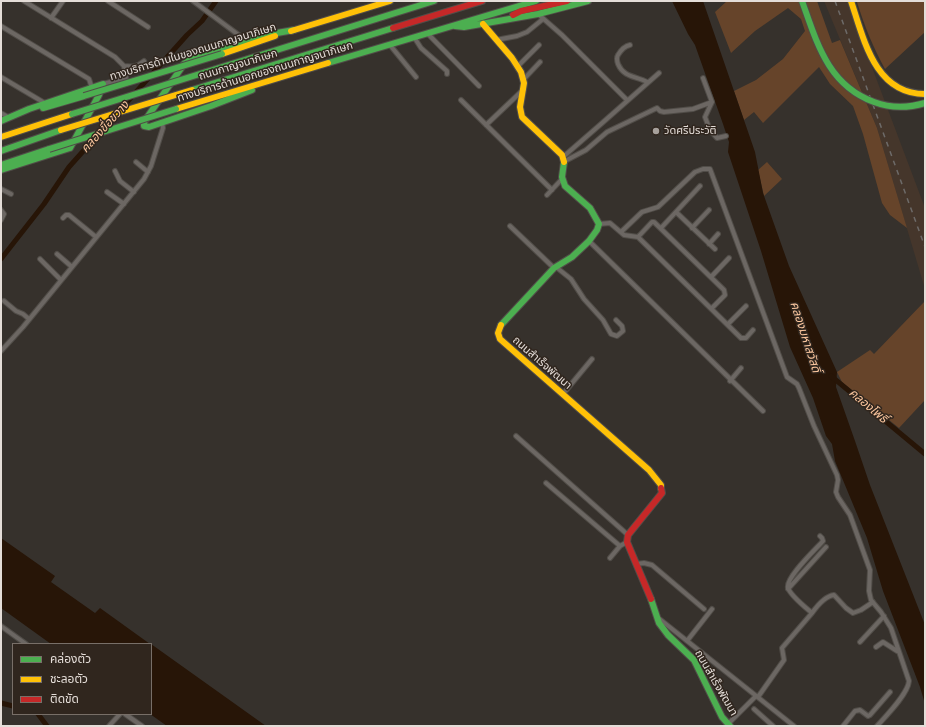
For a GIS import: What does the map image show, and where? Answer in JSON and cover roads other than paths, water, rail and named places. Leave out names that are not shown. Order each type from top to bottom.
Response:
[{"type":"main road","name":"ทางบริการด้านในของถนนกาญจนาภิเษก","points":[[1,121],[390,1]]},
{"type":"main road","name":"ถนนกาญจนาภิเษก","points":[[1,137],[434,1]]},
{"type":"main road","name":"ถนนกาญจนาภิเษก","points":[[1,151],[62,130],[482,1]]},
{"type":"main road","name":"ทางบริการด้านนอกของถนนกาญจนาภิเษก","points":[[1,165],[48,149],[279,78],[536,1]]},
{"type":"main road","points":[[504,19],[521,11],[567,1]]},
{"type":"main road","points":[[450,26],[464,27],[483,24],[538,14],[588,1]]},
{"type":"main road","points":[[802,1],[828,66],[838,80],[852,93],[869,102],[889,107],[903,108],[925,103]]},
{"type":"main road","points":[[851,1],[868,51],[885,78],[904,92],[925,94]]},
{"type":"main road","points":[[483,24],[518,66],[524,79],[524,89],[520,106],[522,117],[564,159],[566,165],[562,179],[566,186],[590,208],[599,224]]},
{"type":"main road","points":[[279,78],[235,97],[149,127],[146,127],[144,124],[184,64],[188,61],[260,36],[294,30]]},
{"type":"main road","points":[[1,121],[8,117],[103,84]]},
{"type":"main road","points":[[1,170],[70,148],[100,94],[103,84]]},
{"type":"main road","name":"ถนนสำเร็จพัฒนา","points":[[599,224],[598,230],[589,241],[555,268],[500,326],[498,333],[500,339],[649,470],[661,485],[662,493],[628,534],[627,542],[646,585],[659,623],[668,635],[694,660],[722,718],[729,725]]},
{"type":"street","points":[[24,1],[115,57],[124,66],[126,78],[103,84]]},
{"type":"street","points":[[51,18],[63,1]]},
{"type":"street","points":[[108,1],[148,27]]},
{"type":"street","points":[[193,1],[240,36],[243,41]]},
{"type":"street","points":[[538,14],[562,35],[628,100]]},
{"type":"street","points":[[496,40],[517,36],[527,32],[543,19]]},
{"type":"street","points":[[1,26],[89,79],[92,88]]},
{"type":"street","points":[[427,33],[479,86]]},
{"type":"street","points":[[414,37],[421,48],[447,72],[447,74]]},
{"type":"street","points":[[390,45],[416,77]]},
{"type":"street","points":[[518,66],[539,45]]},
{"type":"street","points":[[630,45],[624,48],[617,57],[619,67],[626,74],[648,82]]},
{"type":"street","points":[[124,66],[138,66],[144,61]]},
{"type":"street","points":[[524,79],[540,62]]},
{"type":"street","points":[[564,159],[658,73]]},
{"type":"street","points":[[1,76],[44,104]]},
{"type":"street","points":[[704,78],[712,102],[706,117],[710,130],[717,138],[726,136]]},
{"type":"street","points":[[486,125],[522,89],[524,89]]},
{"type":"street","points":[[461,100],[552,190]]},
{"type":"street","points":[[564,159],[586,150],[606,132],[657,108],[664,112],[693,110],[712,102]]},
{"type":"street","points":[[1,113],[8,117]]},
{"type":"street","points":[[1,351],[134,192],[151,166],[162,128],[162,122]]},
{"type":"street","points":[[136,162],[148,172]]},
{"type":"street","points":[[621,232],[642,212],[658,207],[695,172],[703,169],[710,169],[788,377],[797,384],[799,388],[838,480],[836,492],[838,498],[850,515],[870,570],[868,591],[873,602],[891,628],[909,684],[877,726]]},
{"type":"street","points":[[115,171],[120,181],[134,192]]},
{"type":"street","points":[[547,195],[562,179]]},
{"type":"street","points":[[661,228],[700,186]]},
{"type":"street","points":[[1,189],[11,194]]},
{"type":"street","points":[[107,192],[124,204]]},
{"type":"street","points":[[1,210],[4,214],[1,220]]},
{"type":"street","points":[[692,228],[709,210]]},
{"type":"street","points":[[676,212],[715,249]]},
{"type":"street","points":[[63,218],[66,215],[69,215],[96,237]]},
{"type":"street","points":[[638,237],[652,222],[661,228],[724,290],[725,295],[712,308]]},
{"type":"street","points":[[599,224],[610,223],[624,235],[638,237],[744,339],[753,330]]},
{"type":"street","points":[[510,226],[555,268],[571,279],[584,299],[603,320],[612,334],[617,336],[623,331],[622,326],[616,320]]},
{"type":"street","points":[[709,244],[718,234]]},
{"type":"street","points":[[589,241],[730,381],[763,411]]},
{"type":"street","points":[[57,254],[72,267]]},
{"type":"street","points":[[711,277],[729,258]]},
{"type":"street","points":[[40,259],[61,280]]},
{"type":"street","points":[[4,301],[29,319]]},
{"type":"street","points":[[728,324],[746,306]]},
{"type":"street","points":[[563,394],[592,359]]},
{"type":"street","points":[[730,381],[742,368]]},
{"type":"street","points":[[516,436],[628,534]]},
{"type":"street","points":[[546,482],[620,546]]},
{"type":"street","points":[[788,589],[789,581],[801,565],[823,541],[820,536]]},
{"type":"street","points":[[610,558],[620,546],[627,542]]},
{"type":"street","points":[[788,589],[826,547]]},
{"type":"street","points":[[636,564],[644,563],[652,565],[704,609]]},
{"type":"street","points":[[788,589],[812,613]]},
{"type":"street","points":[[729,725],[757,696],[784,660],[782,648],[824,599],[834,595],[849,611],[853,613],[861,610],[873,602]]},
{"type":"street","points":[[687,641],[712,609]]},
{"type":"street","points":[[860,642],[884,616]]},
{"type":"street","points":[[657,617],[794,726]]},
{"type":"street","points":[[1,626],[25,643]]},
{"type":"street","points":[[876,647],[883,642],[898,650]]},
{"type":"street","points":[[843,726],[855,711],[860,710],[868,716],[870,715],[890,692]]},
{"type":"street","points":[[754,709],[772,726]]},
{"type":"street","points":[[109,726],[119,715]]},
{"type":"street","points":[[126,715],[142,726]]},
{"type":"water","name":"คลองมหาสวัสดิ์","points":[[672,1],[703,1],[755,152],[763,193],[789,266],[837,372],[836,387],[870,485],[925,625],[925,704],[920,687],[883,591],[867,538],[835,461],[832,444],[826,436],[813,398],[790,347],[761,251],[728,152],[729,142],[695,45]]},
{"type":"water","points":[[1,538],[55,576],[51,582],[95,613],[100,608],[149,643],[50,643],[1,608]]},
{"type":"water","points":[[152,645],[266,726],[167,726],[151,715]]},
{"type":"waterway","name":"คลองขื่อขวาง","points":[[1,259],[44,204],[69,167],[187,35],[202,21],[216,1]]},
{"type":"waterway","name":"คลองโพธิ์","points":[[831,376],[925,454]]},
{"type":"waterway","points":[[1,703],[12,706]]},
{"type":"waterway","points":[[39,715],[47,726]]},
{"type":"railway","points":[[835,1],[925,247]]},
{"type":"place","name":"วัดศรีประวัติ","points":[[656,131]]}]
